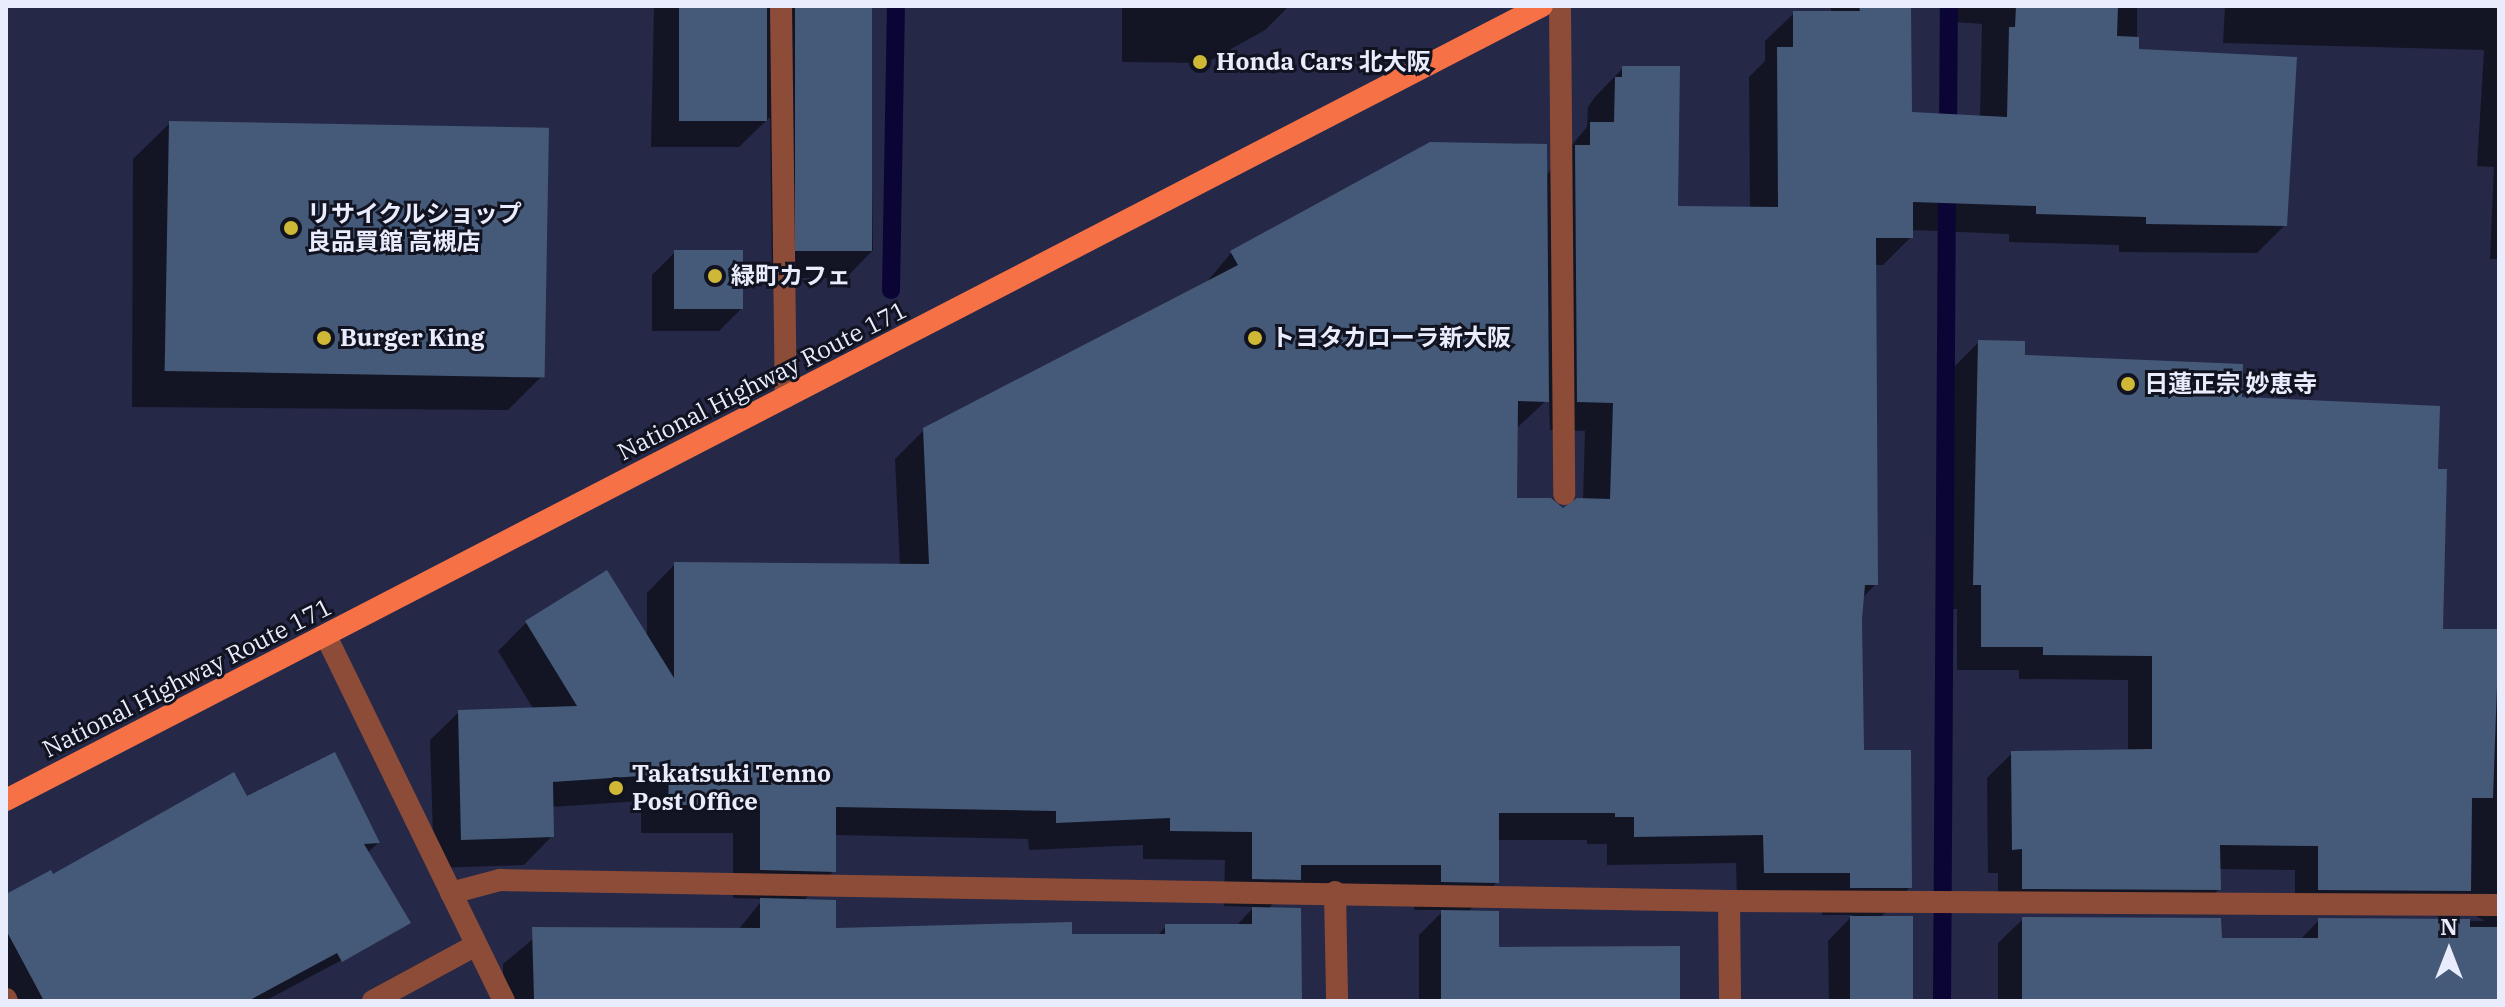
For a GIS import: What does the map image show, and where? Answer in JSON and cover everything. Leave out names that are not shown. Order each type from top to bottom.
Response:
[{"type":"highway","name":"National Highway Route 171","points":[[6,800],[1542,6]]},
{"type":"street","points":[[781,6],[786,397]]},
{"type":"street","points":[[1560,6],[1564,494]]},
{"type":"street","points":[[326,636],[504,1001]]},
{"type":"street","points":[[451,893],[500,880],[1729,901],[2499,905]]},
{"type":"street","points":[[1335,892],[1337,1001]]},
{"type":"street","points":[[1729,901],[1730,1001]]},
{"type":"street","points":[[373,1001],[476,945]]},
{"type":"building","points":[[679,6],[767,6],[767,121],[679,121]]},
{"type":"building","points":[[795,6],[872,6],[872,251],[795,251]]},
{"type":"building","points":[[1859,6],[1911,6],[1912,112],[2007,117],[2009,27],[2015,27],[2016,6],[2118,6],[2117,36],[2139,37],[2139,49],[2297,57],[2287,226],[2146,224],[2146,217],[2036,214],[2036,206],[1913,202],[1913,238],[1876,238],[1878,585],[1865,585],[1862,619],[1864,750],[1911,750],[1912,888],[1850,888],[1850,873],[1764,873],[1763,835],[1634,837],[1634,817],[1615,817],[1615,813],[1499,813],[1499,883],[1441,882],[1441,865],[1301,865],[1301,880],[1252,879],[1252,832],[1170,831],[1170,818],[1056,823],[1056,811],[836,807],[836,872],[760,870],[760,805],[668,805],[669,774],[553,782],[554,837],[461,840],[458,710],[577,706],[525,621],[607,570],[674,678],[674,562],[929,564],[923,428],[1238,265],[1230,251],[1430,142],[1547,144],[1549,402],[1518,401],[1517,498],[1551,498],[1563,508],[1577,498],[1610,499],[1613,403],[1577,402],[1575,145],[1590,145],[1590,122],[1614,122],[1615,77],[1622,77],[1622,66],[1680,66],[1678,206],[1778,207],[1777,47],[1793,47],[1793,11],[1860,11]]},
{"type":"building","points":[[169,121],[549,128],[545,378],[165,371]]},
{"type":"building","points":[[674,250],[743,250],[743,309],[674,309]]},
{"type":"building","points":[[1978,340],[2025,341],[2025,355],[2243,364],[2242,397],[2440,406],[2438,469],[2447,469],[2443,629],[2499,629],[2493,798],[2472,798],[2471,891],[2318,890],[2318,846],[2220,845],[2221,890],[2022,889],[2022,849],[2012,850],[2011,751],[2152,749],[2152,656],[2043,655],[2043,647],[1981,647],[1981,585],[1973,585]]},
{"type":"building","points":[[335,752],[380,843],[364,844],[411,923],[342,962],[337,953],[248,1001],[44,1001],[6,930],[6,894],[51,870],[53,874],[234,772],[247,796]]},
{"type":"building","points":[[760,898],[836,900],[836,928],[1072,922],[1072,934],[1165,934],[1165,924],[1252,924],[1252,907],[1301,908],[1302,1001],[534,999],[532,927],[760,928]]},
{"type":"building","points":[[1441,910],[1499,911],[1499,947],[1680,946],[1680,1001],[1441,1001]]},
{"type":"building","points":[[1850,916],[1913,916],[1913,1001],[1850,1001]]},
{"type":"building","points":[[2022,917],[2221,918],[2222,938],[2318,938],[2318,918],[2470,919],[2470,927],[2499,927],[2499,1001],[2022,999]]},
{"type":"waterway","points":[[891,290],[896,6]]},
{"type":"waterway","points":[[1948,135],[1949,6]]},
{"type":"waterway","points":[[1942,1001],[1947,181]]},
{"type":"place","name":"Honda Cars 北大阪","points":[[1200,62]]},
{"type":"place","name":"リサイクルショップ 良品買館 高槻店","points":[[291,228]]},
{"type":"place","name":"緑町カフェ","points":[[715,276]]},
{"type":"place","name":"Burger King","points":[[324,338]]},
{"type":"place","name":"トヨタカローラ新大阪","points":[[1255,338]]},
{"type":"place","name":"日蓮正宗 妙恵寺","points":[[2128,384]]},
{"type":"place","name":"Takatsuki Tenno Post Office","points":[[616,788]]}]
